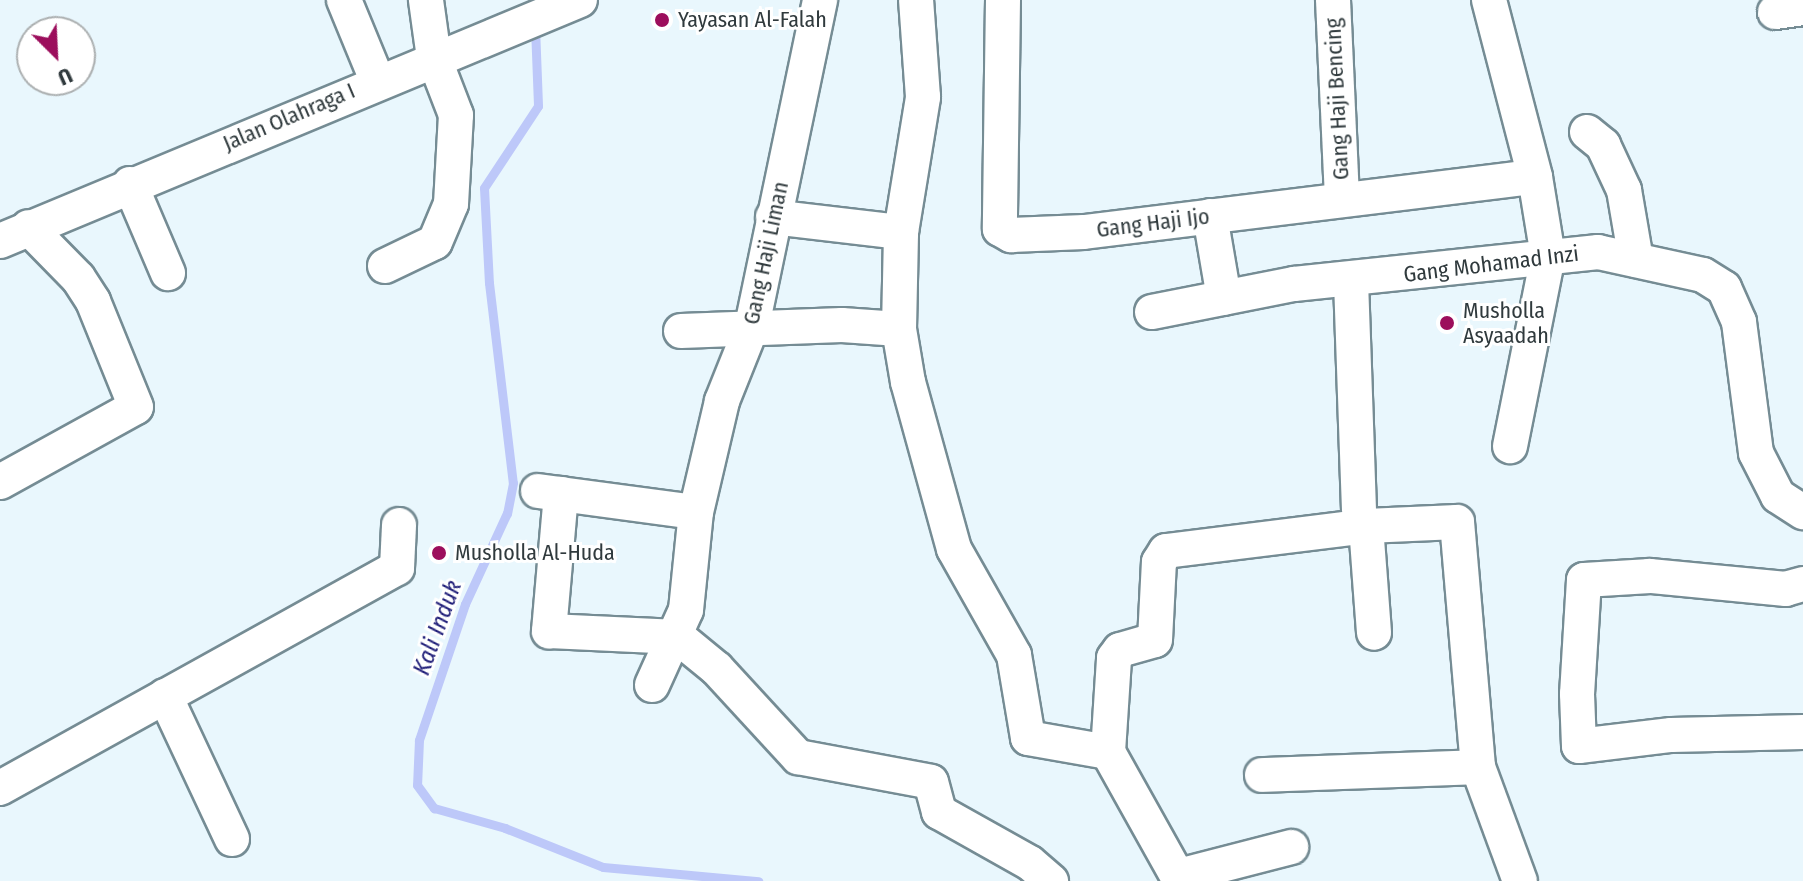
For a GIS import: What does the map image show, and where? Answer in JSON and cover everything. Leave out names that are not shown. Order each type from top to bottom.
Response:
[{"type":"street","points":[[344,0],[377,80]]},
{"type":"street","points":[[385,266],[435,242],[451,204],[456,115],[434,58],[426,0]]},
{"type":"street","name":"Gang Haji Liman","points":[[652,685],[678,637],[688,597],[696,512],[722,401],[752,326],[820,0]]},
{"type":"street","points":[[916,0],[923,97],[901,232],[899,329],[908,382],[954,549],[1014,655],[1028,738],[1108,752]]},
{"type":"street","name":"Gang Haji Ijo","points":[[1003,0],[1000,229],[1011,235],[1084,232],[1342,197],[1535,177]]},
{"type":"street","name":"Gang Haji Bencing","points":[[1333,0],[1342,197]]},
{"type":"street","points":[[1489,0],[1535,177],[1548,256],[1510,446]]},
{"type":"street","name":"Jalan Olahraga I","points":[[14,234],[377,80],[552,13]]},
{"type":"street","points":[[1587,132],[1603,145],[1624,190],[1636,260]]},
{"type":"street","points":[[130,184],[168,273]]},
{"type":"street","points":[[1210,216],[1224,298]]},
{"type":"street","points":[[773,217],[901,232]]},
{"type":"street","points":[[0,482],[136,407],[93,301],[78,278],[14,234]]},
{"type":"street","name":"Gang Mohamad Inzi","points":[[1152,312],[1294,284],[1351,281],[1598,252],[1703,275],[1724,288],[1739,322],[1756,453],[1778,496],[1803,512]]},
{"type":"street","points":[[1351,281],[1362,518],[1374,633]]},
{"type":"street","points":[[681,331],[752,326],[899,329]]},
{"type":"street","points":[[696,512],[550,493],[549,631],[678,637],[717,669],[798,757],[931,782],[939,812],[1030,863],[1051,881]]},
{"type":"street","points":[[1291,847],[1180,878],[1108,752],[1114,658],[1120,650],[1155,640],[1159,562],[1166,551],[1362,518],[1457,522],[1478,767],[1520,881]]},
{"type":"street","points":[[0,788],[397,568],[399,525]]},
{"type":"street","points":[[1803,584],[1786,589],[1650,576],[1584,580],[1578,635],[1579,746],[1671,735],[1803,732]]},
{"type":"street","points":[[165,696],[232,839]]},
{"type":"street","points":[[1262,775],[1478,767]]},
{"type":"waterway","name":"Kali Induk","points":[[535,27],[538,106],[484,188],[489,283],[513,483],[507,513],[465,604],[419,740],[417,785],[434,808],[505,828],[603,867],[758,881]]},
{"type":"place","name":"Yayasan Al-Falah","points":[[662,20]]},
{"type":"place","name":"Musholla Asyaadah","points":[[1447,323]]},
{"type":"place","name":"Musholla Al-Huda","points":[[439,553]]}]
